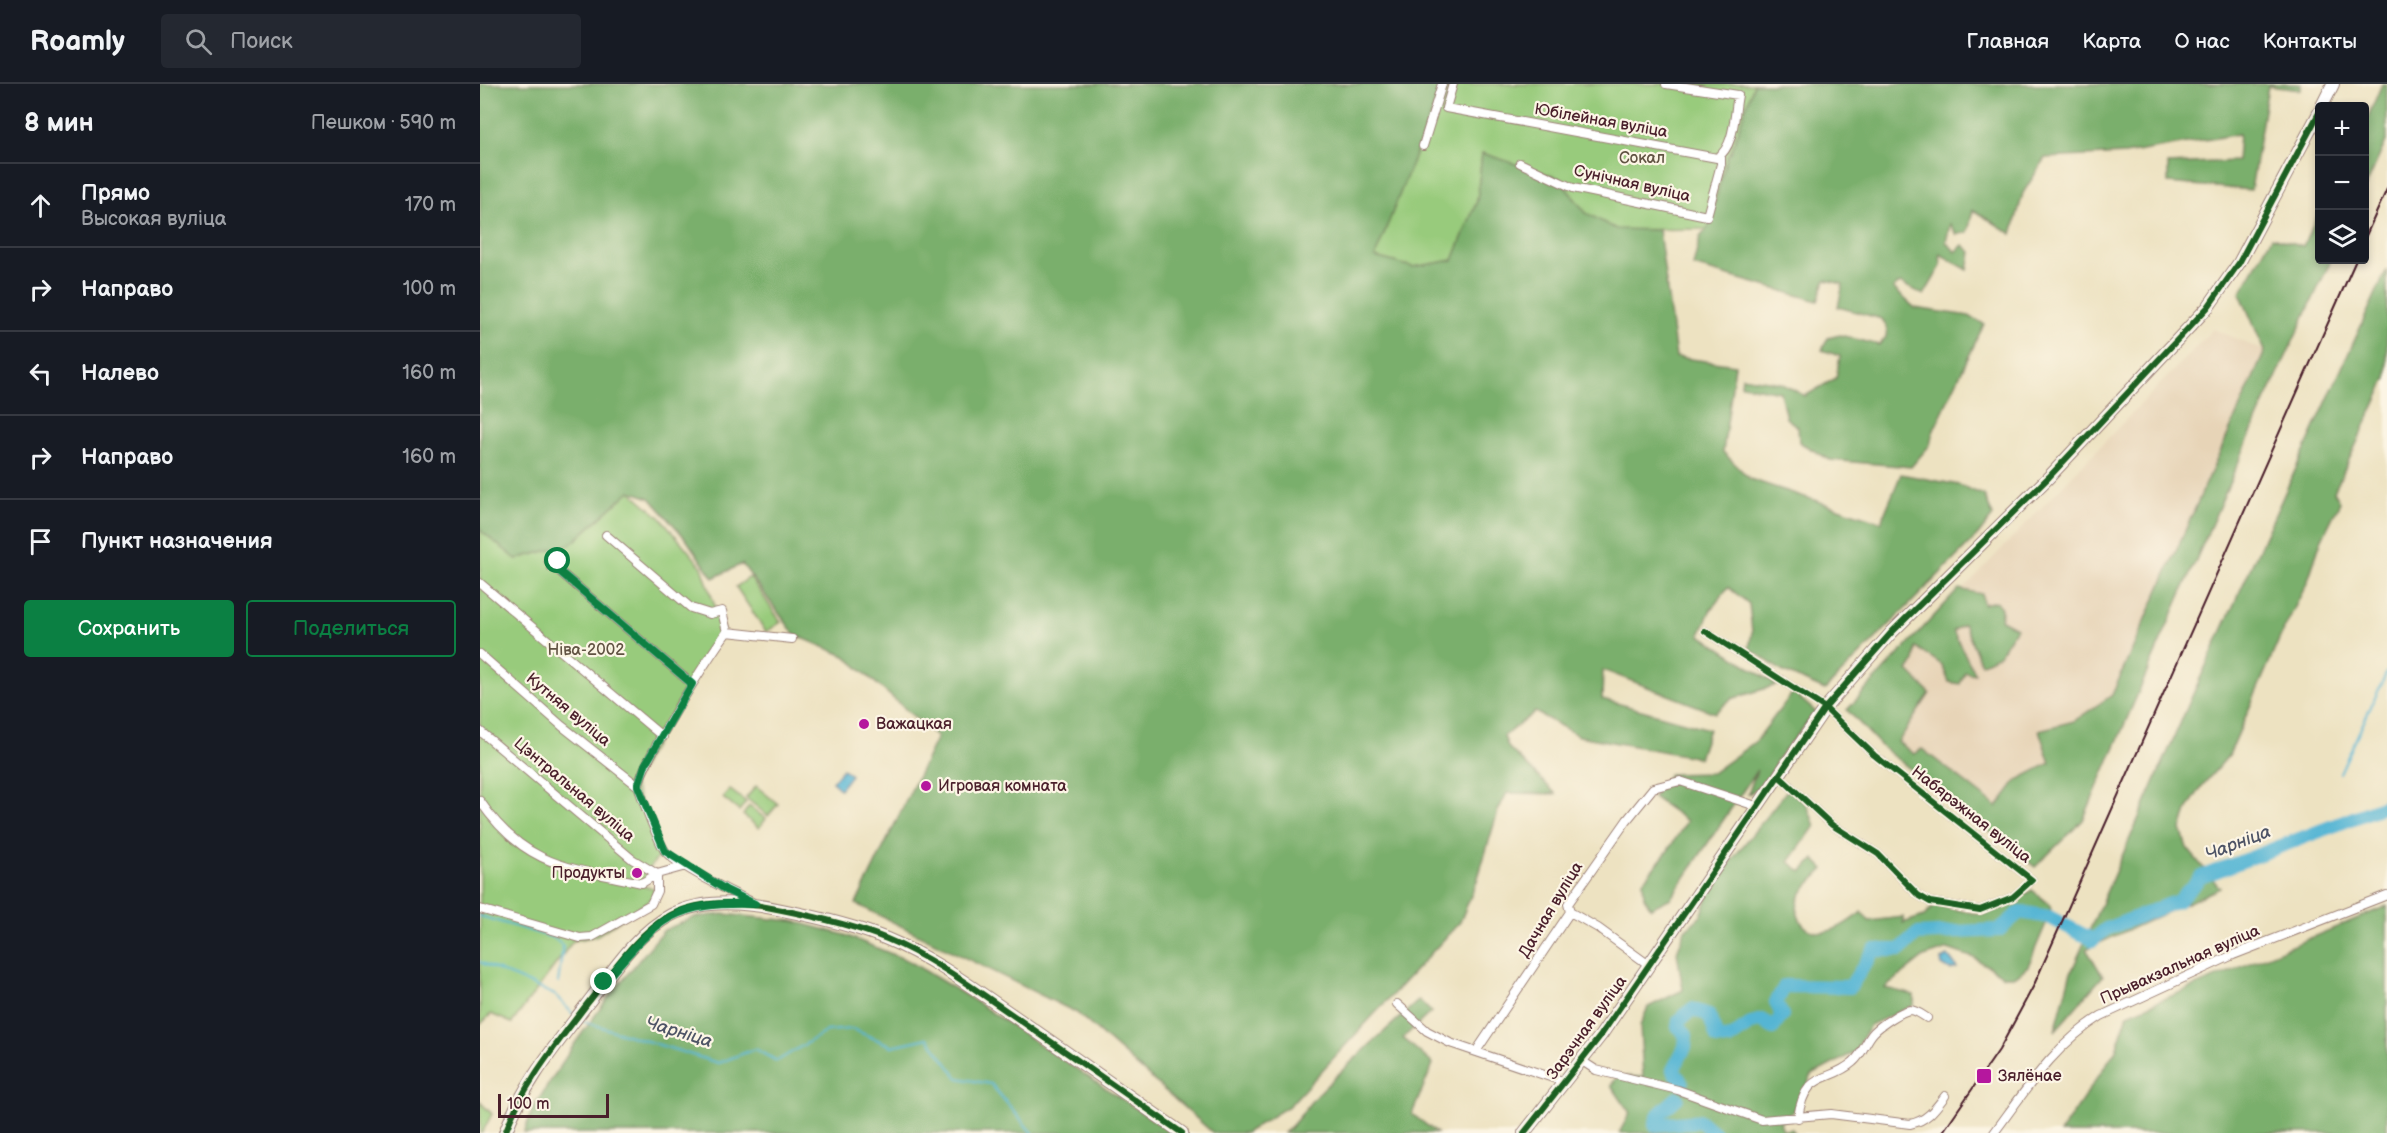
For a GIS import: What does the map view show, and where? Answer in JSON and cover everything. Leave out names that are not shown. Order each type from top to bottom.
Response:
[{"type":"street","points":[[1423,146],[1442,84]]},
{"type":"street","name":"Юбілейная вуліца","points":[[1453,84],[1446,108],[1719,156]]},
{"type":"street","points":[[1666,84],[1738,95],[1729,145],[1719,156]]},
{"type":"street","points":[[2324,102],[2333,84]]},
{"type":"street","name":"Зарэчная вуліца","points":[[1524,1133],[1582,1061],[1780,777],[1825,708],[1891,633],[2049,477],[2208,307],[2238,263],[2315,119]]},
{"type":"street","name":"Сунічная вуліца","points":[[1520,163],[1572,188],[1707,216],[1721,164],[1719,156]]},
{"type":"street","points":[[606,535],[691,608],[710,614],[722,611],[726,632],[706,658],[645,765],[638,786],[665,851],[686,866],[755,904]]},
{"type":"street","points":[[559,571],[692,684]]},
{"type":"street","points":[[480,583],[663,737]]},
{"type":"street","name":"Набярэжная вуліца","points":[[1705,631],[1825,708],[1874,755],[2032,880],[2013,897],[1980,910],[1930,902],[1918,895],[1878,854],[1832,825],[1780,777]]},
{"type":"street","points":[[726,632],[792,639]]},
{"type":"street","name":"Кутняя вуліца","points":[[480,654],[562,726],[638,786]]},
{"type":"street","name":"Цэнтральная вуліца","points":[[480,731],[632,859],[653,872]]},
{"type":"street","name":"Дачная вуліца","points":[[1477,1050],[1570,912],[1568,904],[1653,788],[1671,782],[1688,783],[1759,807]]},
{"type":"street","points":[[480,801],[504,832],[541,858],[559,866],[642,882],[653,872],[686,866]]},
{"type":"street","points":[[480,909],[580,938],[592,937],[607,931],[651,904],[657,891],[653,872]]},
{"type":"street","name":"Прывакзальная вуліца","points":[[1994,1133],[2060,1047],[2081,1028],[2101,1016],[2233,955],[2387,896]]},
{"type":"street","points":[[505,1133],[512,1114],[533,1076],[604,982],[647,932],[672,914],[699,906],[755,904],[857,928],[914,951],[966,983],[1182,1133]]},
{"type":"street","points":[[1570,912],[1598,928],[1649,965]]},
{"type":"street","points":[[1397,1004],[1427,1031],[1450,1043],[1477,1050],[1565,1082]]},
{"type":"street","points":[[1798,1118],[1804,1098],[1815,1081],[1850,1065],[1874,1032],[1907,1011],[1916,1011],[1927,1018]]},
{"type":"street","points":[[1582,1061],[1596,1070],[1678,1090],[1762,1120],[1831,1114],[1910,1124],[1920,1122],[1931,1114],[1945,1096]]},
{"type":"shaded area","points":[[2213,329],[2265,351],[2035,867],[1882,747],[1847,710]]},
{"type":"green space","points":[[480,84],[1443,84],[1375,257],[1413,267],[1453,260],[1477,201],[1482,153],[1558,178],[1586,213],[1616,229],[1659,230],[1676,357],[1735,365],[1723,452],[1750,479],[1881,522],[1901,474],[1959,485],[1984,495],[1993,516],[1978,535],[1825,690],[1782,671],[1749,648],[1752,632],[1749,604],[1728,587],[1710,611],[1700,635],[1777,685],[1731,699],[1715,713],[1603,670],[1602,699],[1709,729],[1699,758],[1579,736],[1535,712],[1504,736],[1508,747],[1556,794],[1507,793],[1498,811],[1477,881],[1460,922],[1289,1106],[1245,1133],[1213,1133],[1077,1013],[856,904],[937,737],[845,656],[795,635],[742,564],[713,578],[686,539],[650,498],[630,491],[571,544],[516,559],[480,530]]},
{"type":"green space","name":"Сокал","points":[[1443,84],[1754,84],[1727,158],[1708,229],[1617,230],[1586,213],[1558,178],[1482,153],[1477,201],[1453,261],[1413,267],[1374,257]]},
{"type":"green space","points":[[1754,84],[2301,84],[2301,90],[2268,86],[2251,190],[2168,183],[2168,164],[2237,161],[2239,134],[2125,154],[2045,158],[2023,193],[2012,234],[1973,210],[1968,232],[1957,235],[1950,224],[1946,242],[1956,252],[1963,245],[1971,252],[1968,270],[1940,254],[1941,266],[1924,295],[1900,283],[1893,288],[1915,308],[1969,316],[1984,324],[1933,432],[1930,445],[1911,467],[1830,460],[1799,442],[1798,427],[1786,418],[1780,392],[1741,385],[1742,377],[1781,383],[1805,396],[1836,378],[1840,356],[1822,350],[1828,338],[1840,335],[1879,345],[1886,337],[1887,327],[1882,319],[1838,307],[1843,284],[1825,280],[1818,301],[1693,266],[1700,237],[1708,228],[1727,157],[1731,152]]},
{"type":"green space","points":[[2382,84],[2387,84],[2387,139],[2369,179],[2369,156],[2369,115]]},
{"type":"green space","points":[[2315,221],[2315,264],[2329,264],[2262,408],[2083,820],[2035,867],[1882,747],[1847,710],[1959,589],[1982,594],[1983,604],[1996,601],[2001,608],[2001,620],[2016,628],[1999,655],[1981,664],[1964,624],[1953,631],[1975,674],[1965,672],[1960,684],[1949,682],[1942,665],[1916,647],[1914,662],[1908,671],[1930,693],[1898,742],[1914,754],[1922,749],[1997,807],[2017,780],[2050,763],[2039,730],[2074,721],[2112,695],[2265,351],[2240,293],[2272,237],[2303,246]]},
{"type":"green space","points":[[2387,269],[2387,378],[2334,492],[2340,502],[2321,541],[2307,583],[2281,635],[2229,755],[2202,786],[2188,808],[2181,829],[2187,848],[2220,888],[2086,949],[2103,976],[2055,1031],[2070,975],[2193,694]]},
{"type":"green space","name":"Ніва-2002","points":[[630,491],[661,518],[702,567],[723,631],[703,659],[633,783],[661,854],[651,866],[642,886],[654,888],[653,898],[596,936],[573,941],[512,1023],[491,1014],[480,1025],[480,530],[517,559],[571,544]]},
{"type":"green space","points":[[750,577],[781,622],[766,632],[736,587]]},
{"type":"green space","points":[[1793,692],[1816,712],[1776,761],[1766,781],[1748,794],[1757,770],[1671,898],[1651,908],[1644,897],[1643,881],[1667,852],[1687,821],[1653,797],[1669,774],[1712,773],[1756,741]]},
{"type":"green space","points":[[756,786],[778,804],[768,816],[746,798]]},
{"type":"green space","points":[[729,789],[746,802],[739,811],[723,798]]},
{"type":"green space","points":[[1788,789],[1807,805],[1815,826],[1789,862],[1802,872],[1814,859],[1824,869],[1802,893],[1799,900],[1798,914],[1804,926],[1816,932],[1829,931],[1862,912],[1869,921],[1903,917],[1903,923],[1924,916],[1935,905],[1982,915],[2008,905],[2032,890],[2050,905],[2051,912],[2028,966],[2016,976],[2004,976],[1974,958],[1948,949],[1924,957],[1885,988],[1914,995],[1914,1005],[1870,1025],[1855,1052],[1812,1075],[1795,1110],[1780,1122],[1783,1130],[1792,1129],[1795,1133],[1619,1133],[1630,1113],[1611,1085],[1618,1076],[1643,1077],[1640,1026],[1648,1007],[1683,990],[1677,952],[1685,930],[1701,916],[1712,885]]},
{"type":"green space","points":[[749,806],[766,819],[759,828],[743,815]]},
{"type":"green space","points":[[2387,906],[2387,1133],[2060,1133],[2116,1050],[2128,1014]]},
{"type":"green space","points":[[723,914],[793,921],[845,935],[909,961],[970,998],[1173,1133],[524,1133],[533,1108],[575,1043],[610,995],[664,930],[695,917]]},
{"type":"green space","points":[[1419,1000],[1431,1012],[1403,1038],[1433,1064],[1412,1114],[1437,1133],[1284,1133],[1329,1083]]},
{"type":"green space","points":[[480,1102],[492,1114],[482,1133],[480,1133]]},
{"type":"water","points":[[843,769],[851,775],[840,789],[832,782]]},
{"type":"water","points":[[1948,956],[1957,968],[1950,970],[1942,965],[1941,960]]},
{"type":"waterway","points":[[2340,773],[2387,672]]},
{"type":"waterway","name":"Чарніца","points":[[1682,1083],[1673,1070],[1685,1047],[1686,1035],[1678,1027],[1679,1021],[1692,1009],[1709,1015],[1717,1038],[1729,1039],[1752,1023],[1762,1020],[1773,1028],[1782,1015],[1776,1002],[1785,986],[1850,987],[1874,950],[1900,950],[1917,934],[1999,930],[2020,912],[2049,917],[2093,940],[2106,929],[2178,901],[2201,877],[2387,805]]},
{"type":"waterway","points":[[480,916],[554,938],[563,946],[558,983]]},
{"type":"waterway","name":"Чарніца","points":[[480,962],[555,995],[573,1014]]},
{"type":"waterway","name":"Чарніца","points":[[582,1021],[718,1063],[755,1049],[777,1061],[827,1031],[852,1029],[892,1046],[928,1038],[958,1078],[991,1084],[1032,1133]]},
{"type":"waterway","name":"Чарніца","points":[[1677,1098],[1659,1114],[1655,1125],[1700,1121],[1714,1133]]},
{"type":"railway","points":[[2369,229],[2387,189]]},
{"type":"railway","points":[[1942,1133],[1999,1050],[2033,987],[2354,264]]},
{"type":"cycle path","points":[[1524,1133],[1601,1035],[1825,708],[1891,633],[2049,477],[2208,307],[2239,263],[2315,120]]},
{"type":"cycle path","points":[[1705,631],[1825,708],[1874,755],[2032,880],[2013,897],[1980,910],[1930,902],[1918,895],[1878,854],[1832,825],[1780,777]]},
{"type":"cycle path","points":[[505,1133],[521,1098],[541,1066],[635,943],[646,932],[671,915],[697,906],[725,903],[768,907],[822,919],[861,930],[904,947],[968,984],[1182,1133]]},
{"type":"place","name":"Важацкая","points":[[864,724]]},
{"type":"place","name":"Игровая комната","points":[[926,786]]},
{"type":"place","name":"Продукты","points":[[637,873]]},
{"type":"place","name":"Зялёнае","points":[[1984,1076]]},
{"type":"route","points":[[558,561],[559,571],[692,684],[645,765],[638,786],[665,851],[726,890],[755,904],[725,903],[699,906],[672,914],[647,932],[604,982]]}]
